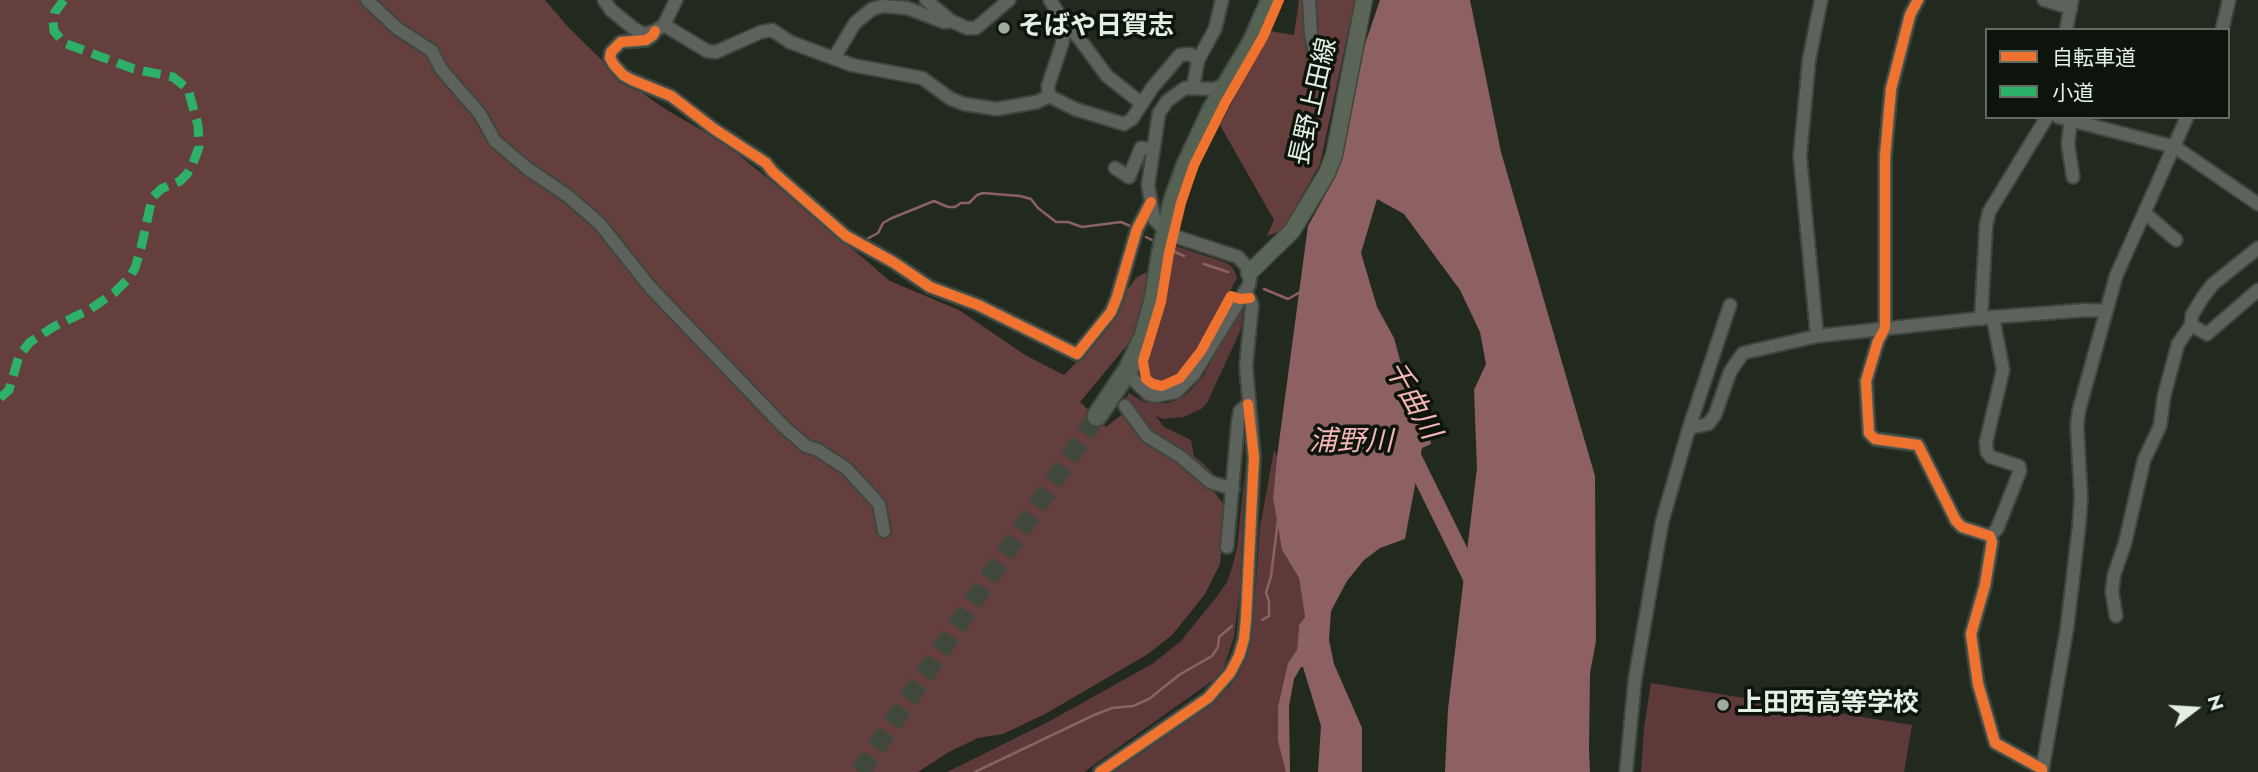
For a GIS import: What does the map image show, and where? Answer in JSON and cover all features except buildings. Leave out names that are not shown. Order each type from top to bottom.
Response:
[{"type":"highway","points":[[1097,416],[1120,398],[1128,370],[1147,326],[1173,202],[1186,166],[1212,110],[1252,43],[1270,0]]},
{"type":"main road","name":"長野上田線","points":[[1249,273],[1292,231],[1327,173],[1334,155],[1364,0]]},
{"type":"street","points":[[367,0],[398,29],[432,51],[441,69],[480,114],[495,141],[528,169],[575,201],[600,224],[650,287],[784,427],[806,446],[818,450],[847,468],[878,504],[884,531]]},
{"type":"street","points":[[604,0],[611,10],[644,34],[659,28],[707,51],[716,51],[768,29],[790,42],[852,65],[922,78],[951,99],[964,104],[997,109],[1037,102],[1049,96]]},
{"type":"street","points":[[676,0],[653,35],[646,40],[621,42],[611,52],[610,58],[623,75],[671,96],[714,129],[766,163],[846,236],[893,262],[930,287],[978,305],[1077,354],[1111,312],[1137,229],[1151,202]]},
{"type":"street","points":[[926,0],[951,20],[967,28],[976,28],[1009,0]]},
{"type":"street","points":[[1050,0],[1066,25],[1107,76],[1141,103]]},
{"type":"street","points":[[1193,88],[1198,60],[1215,29],[1222,0]]},
{"type":"street","points":[[1309,0],[1315,54]]},
{"type":"street","points":[[1817,336],[1800,156],[1809,60],[1821,0]]},
{"type":"street","points":[[1917,0],[1898,59],[1888,122],[1885,157],[1885,328],[1878,341],[1866,381],[1869,433],[1875,439],[1918,445],[1956,521],[1962,527],[1990,536]]},
{"type":"street","points":[[2044,0],[2071,4],[2066,28]]},
{"type":"street","points":[[2222,28],[2229,0]]},
{"type":"street","points":[[834,58],[855,23],[872,9],[883,6],[907,8],[944,22],[951,20]]},
{"type":"street","points":[[1049,96],[1048,86],[1066,25]]},
{"type":"street","points":[[1049,96],[1074,110],[1124,124],[1132,119],[1141,103],[1180,55],[1190,54],[1198,60]]},
{"type":"street","points":[[1162,227],[1154,219],[1149,177],[1159,113],[1167,101],[1185,88],[1213,89],[1227,85]]},
{"type":"street","points":[[1193,88],[1206,94],[1212,110]]},
{"type":"street","points":[[1990,536],[1997,529],[2020,471],[2019,466],[1991,457],[1986,452],[2003,370],[1987,318],[1986,226],[1989,212],[2046,119]]},
{"type":"street","points":[[2067,119],[2073,177]]},
{"type":"street","points":[[2071,119],[2175,147],[2258,204]]},
{"type":"street","points":[[1990,536],[1992,542],[1985,584],[1972,634],[1978,684],[1995,743],[2042,771],[2067,628],[2079,526],[2081,498],[2077,425],[2116,276],[2186,119]]},
{"type":"street","points":[[1115,168],[1129,177],[1141,148],[1153,149]]},
{"type":"street","points":[[2145,213],[2176,240]]},
{"type":"street","points":[[1177,237],[1231,253],[1242,261],[1250,278],[1246,291],[1184,386],[1165,396],[1120,388],[1120,398],[1147,436],[1181,457],[1210,481],[1233,489]]},
{"type":"street","points":[[2116,616],[2112,592],[2114,575],[2125,543],[2144,460],[2160,426],[2164,396],[2178,344],[2191,325],[2192,315],[2213,284],[2257,251]]},
{"type":"street","points":[[2191,325],[2207,334],[2258,290]]},
{"type":"street","points":[[1100,772],[1208,698],[1230,673],[1239,656],[1246,619],[1254,457],[1246,366],[1252,306],[1246,291]]},
{"type":"street","points":[[1626,772],[1635,679],[1665,510],[1730,305]]},
{"type":"street","points":[[1689,428],[1708,424],[1715,415],[1730,372],[1743,353],[1817,336],[1885,328],[2087,310],[2105,311]]},
{"type":"street","points":[[1128,370],[1142,390]]},
{"type":"street","points":[[1227,547],[1238,422],[1240,411],[1248,404]]},
{"type":"shaded area","points":[[0,0],[545,0],[616,74],[665,109],[724,143],[890,281],[959,310],[1025,355],[1064,375],[1102,336],[1126,291],[1137,277],[1147,272],[1144,300],[1134,337],[1080,402],[1106,427],[1125,412],[1212,489],[1225,506],[1220,564],[1205,594],[1190,613],[1172,635],[1148,654],[1045,714],[1003,734],[978,738],[949,752],[918,772],[0,772]]},
{"type":"shaded area","points":[[1299,0],[1355,0],[1320,164],[1283,230],[1267,236],[1274,220],[1220,125],[1269,31],[1294,35]]},
{"type":"shaded area","points":[[1173,245],[1227,263],[1233,268],[1237,278],[1199,349],[1178,376],[1161,384],[1150,379],[1148,353],[1167,295]]},
{"type":"shaded area","points":[[1241,309],[1241,329],[1207,403],[1184,417],[1163,419],[1156,416],[1164,427],[1191,440],[1194,456],[1218,479],[1214,480],[1148,434],[1124,402],[1129,393],[1144,402],[1168,403],[1188,393],[1204,375],[1230,323]]},
{"type":"shaded area","points":[[1274,450],[1277,457],[1273,498],[1282,550],[1299,578],[1305,617],[1299,625],[1297,650],[1288,663],[1286,772],[1109,772],[1209,707],[1238,675],[1249,640],[1260,527]]},
{"type":"shaded area","points":[[1245,470],[1240,587],[1234,637],[1223,670],[1212,681],[1084,772],[947,772],[1048,722],[1152,664],[1180,642],[1227,582],[1237,548]]},
{"type":"shaded area","name":"上田西高等学校","points":[[1651,683],[1912,725],[1904,772],[1641,772]]},
{"type":"water","name":"浦野川","points":[[1380,0],[1470,0],[1501,152],[1595,476],[1596,641],[1590,673],[1590,772],[1445,772],[1448,709],[1477,468],[1474,390],[1486,364],[1480,332],[1460,290],[1404,214],[1377,199],[1361,253],[1377,307],[1394,338],[1409,393],[1428,427],[1431,444],[1422,448],[1405,539],[1380,548],[1364,560],[1347,581],[1331,611],[1329,640],[1334,664],[1362,728],[1362,772],[1318,772],[1321,726],[1301,667],[1294,679],[1289,706],[1290,772],[1286,772],[1278,741],[1278,707],[1288,663],[1297,650],[1299,625],[1305,617],[1299,578],[1282,550],[1273,498],[1277,457],[1308,226],[1335,177],[1365,44]]},
{"type":"waterway","points":[[863,241],[878,233],[883,223],[934,201],[955,207],[961,203],[969,203],[983,193],[1031,199],[1056,222],[1068,222],[1082,227],[1121,222],[1130,226]]},
{"type":"waterway","points":[[1146,237],[1156,242]]},
{"type":"waterway","points":[[1171,250],[1184,256]]},
{"type":"waterway","points":[[1204,264],[1228,272]]},
{"type":"waterway","points":[[1264,289],[1288,299],[1302,291]]},
{"type":"waterway","name":"千曲川","points":[[1408,448],[1476,586]]},
{"type":"waterway","points":[[1262,620],[1269,616],[1266,593],[1271,576],[1278,520]]},
{"type":"waterway","points":[[975,772],[1092,716],[1112,708],[1133,706],[1149,699],[1179,675],[1212,656],[1218,647],[1219,637],[1232,626]]},
{"type":"tunnel","points":[[860,772],[1097,416]]},
{"type":"marked path","points":[[0,398],[9,390],[19,356],[30,342],[55,326],[89,310],[115,292],[130,277],[141,248],[152,198],[161,189],[180,181],[187,174],[199,147],[198,125],[188,89],[173,77],[134,69],[64,43],[54,31],[53,21],[55,12],[64,0]]},
{"type":"cycle path","points":[[1250,298],[1231,296],[1201,351],[1180,378],[1162,386],[1146,379],[1143,361],[1161,302],[1181,203],[1194,165],[1225,103],[1263,37],[1279,0]]},
{"type":"cycle path","points":[[1918,0],[1910,15],[1891,89],[1885,157],[1885,328],[1878,341],[1866,381],[1869,433],[1875,439],[1918,445],[1956,521],[1962,527],[1990,536],[1992,542],[1985,585],[1971,634],[1978,684],[1995,743],[2042,769],[2042,772]]},
{"type":"cycle path","points":[[655,31],[646,40],[621,42],[611,52],[610,58],[623,75],[671,96],[714,129],[766,163],[846,236],[893,262],[930,287],[978,305],[1077,354],[1111,312],[1137,229],[1151,202]]},
{"type":"cycle path","points":[[1100,772],[1208,698],[1230,673],[1239,656],[1246,619],[1254,457],[1248,404]]},
{"type":"place","name":"そばや日賀志","points":[[1004,28]]},
{"type":"place","name":"上田西高等学校","points":[[1723,705]]}]
